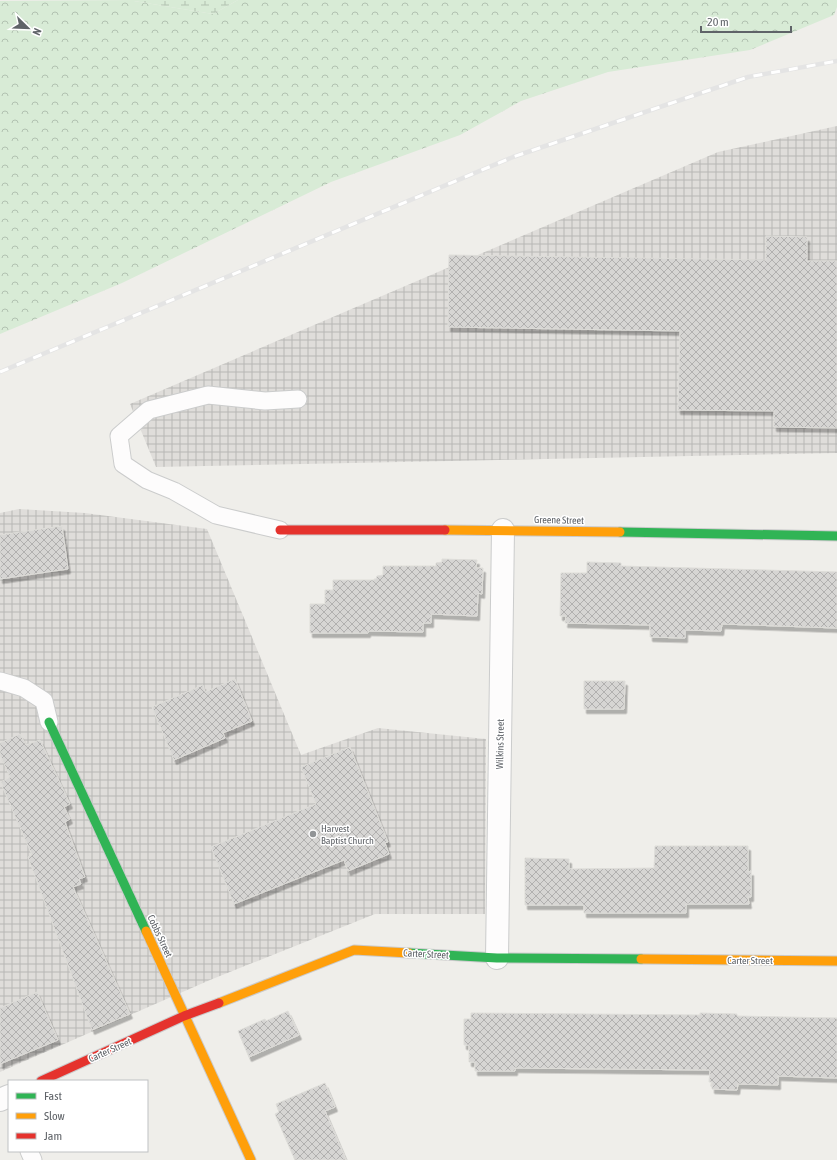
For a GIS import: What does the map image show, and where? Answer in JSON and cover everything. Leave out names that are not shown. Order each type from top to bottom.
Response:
[{"type":"street","name":"Greene Street","points":[[280,530],[503,530],[837,536]]},
{"type":"street","name":"Wilkins Street","points":[[497,958],[503,530]]},
{"type":"street","name":"Cobbs Street","points":[[49,722],[251,1160]]},
{"type":"street","name":"Carter Street","points":[[43,1080],[184,1016],[354,950],[497,958],[837,961]]},
{"type":"lane","points":[[280,530],[216,515],[174,491],[147,480],[123,464],[119,436],[149,410],[208,395],[265,401],[298,399]]},
{"type":"lane","points":[[0,681],[24,688],[44,701],[49,722]]},
{"type":"shaded area","points":[[837,126],[837,453],[156,467],[130,404],[718,152]]},
{"type":"shaded area","points":[[19,509],[85,513],[207,529],[301,755],[378,728],[486,739],[485,914],[375,914],[210,980],[0,1072],[0,513]]},
{"type":"green space","points":[[0,0],[238,0],[213,14],[134,1]]},
{"type":"green space","points":[[238,0],[837,0],[837,7],[834,15],[750,50],[608,72],[521,101],[460,135],[331,182],[122,283],[0,334],[0,1],[134,1],[213,14]]},
{"type":"building","points":[[766,236],[807,237],[807,261],[837,261],[837,428],[774,427],[774,411],[678,410],[680,331],[448,327],[449,255],[766,260]]},
{"type":"building","points":[[62,526],[68,569],[0,579],[0,535]]},
{"type":"building","points":[[442,559],[477,560],[476,568],[483,568],[482,594],[478,593],[477,616],[431,614],[431,623],[423,623],[423,632],[368,631],[368,633],[310,633],[310,604],[325,604],[325,590],[333,590],[333,580],[374,580],[377,576],[383,575],[383,566],[436,566],[436,563],[442,562]]},
{"type":"building","points":[[587,562],[621,563],[621,566],[837,572],[837,628],[722,624],[721,631],[685,630],[685,638],[650,637],[650,625],[565,623],[566,616],[560,616],[561,573],[587,573]]},
{"type":"building","points":[[235,679],[252,721],[223,733],[225,738],[174,760],[152,707],[203,685],[205,692]]},
{"type":"building","points":[[584,681],[625,681],[624,709],[584,709]]},
{"type":"building","points":[[20,734],[26,745],[40,740],[70,804],[64,807],[70,819],[65,822],[85,877],[79,879],[81,884],[73,887],[130,1014],[92,1030],[28,857],[32,855],[1,782],[10,777],[0,755],[0,743]]},
{"type":"building","points":[[350,747],[388,842],[385,843],[389,854],[348,871],[344,860],[234,904],[211,847],[316,804],[301,767]]},
{"type":"building","points":[[655,846],[748,846],[748,872],[751,871],[751,897],[748,897],[749,904],[686,904],[686,913],[584,913],[584,905],[525,905],[525,858],[569,859],[569,869],[654,868]]},
{"type":"building","points":[[37,992],[58,1040],[0,1064],[0,1008]]},
{"type":"building","points":[[288,1011],[299,1035],[249,1057],[238,1031]]},
{"type":"building","points":[[471,1013],[700,1015],[700,1013],[737,1014],[737,1016],[837,1018],[837,1078],[778,1076],[778,1085],[738,1084],[737,1090],[712,1089],[712,1082],[709,1082],[710,1070],[515,1068],[515,1071],[475,1071],[475,1062],[469,1062],[469,1045],[464,1045],[464,1019],[471,1019]]},
{"type":"building","points":[[325,1083],[335,1107],[325,1111],[346,1160],[295,1160],[275,1114],[279,1112],[276,1104]]},
{"type":"railway","points":[[0,372],[513,157],[748,77],[837,61]]},
{"type":"traffic: fast","points":[[620,532],[837,536]]},
{"type":"traffic: fast","points":[[49,722],[146,931]]},
{"type":"traffic: fast","points":[[409,953],[497,958],[641,959]]},
{"type":"traffic: slow","points":[[445,530],[620,532]]},
{"type":"traffic: slow","points":[[146,931],[251,1160]]},
{"type":"traffic: slow","points":[[219,1003],[354,950],[409,953]]},
{"type":"traffic: slow","points":[[641,959],[837,961]]},
{"type":"traffic: jam","points":[[280,530],[445,530]]},
{"type":"traffic: jam","points":[[43,1080],[184,1016],[219,1003]]},
{"type":"place","name":"Harvest Baptist Church","points":[[313,834]]}]
